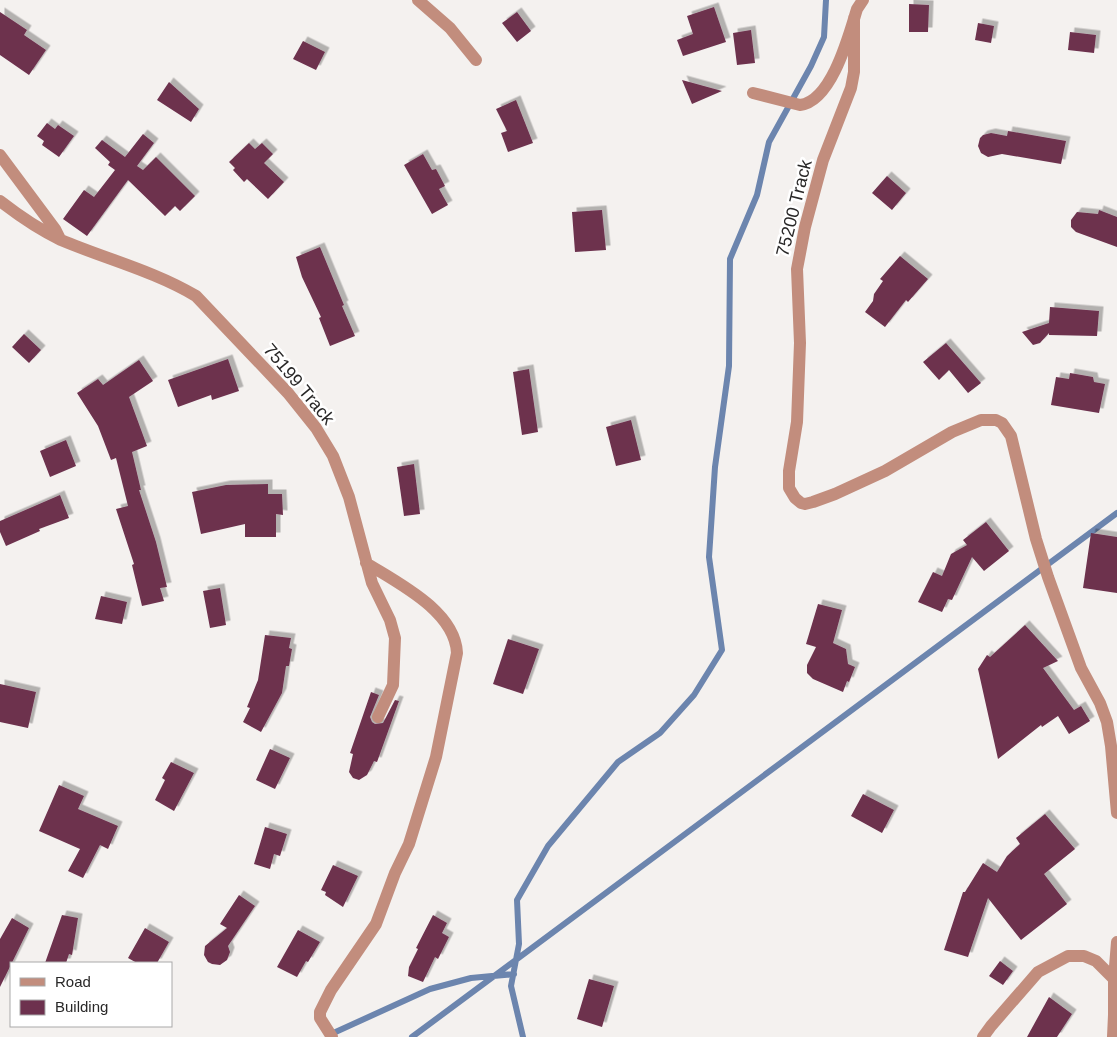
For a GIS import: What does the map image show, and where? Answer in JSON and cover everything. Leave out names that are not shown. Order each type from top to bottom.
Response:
[{"type":"street","points":[[418,0],[444,23],[476,60]]},
{"type":"street","points":[[753,93],[800,105],[815,99],[828,84],[838,63],[857,9],[863,0]]},
{"type":"street","name":"75200 Track","points":[[854,18],[854,72],[851,88],[823,160],[805,228],[797,269],[800,343],[797,422],[789,471],[789,488],[796,498],[805,504],[836,494],[885,471],[952,432],[981,420],[996,420],[1002,423],[1011,436],[1036,539],[1048,577],[1081,668],[1100,703],[1107,722],[1117,813]]},
{"type":"street","points":[[0,155],[55,228],[60,239]]},
{"type":"street","name":"75199 Track","points":[[0,200],[16,213],[60,239],[157,276],[196,296],[253,354],[316,428],[333,456],[349,498],[372,583],[394,630],[396,647],[393,685],[378,717]]},
{"type":"street","points":[[332,1037],[320,1018],[320,1012],[331,990],[376,924],[395,874],[409,844],[436,757],[457,654],[454,638],[445,622],[436,612],[413,593],[366,563]]},
{"type":"street","points":[[1112,1037],[1117,942]]},
{"type":"street","points":[[983,1037],[990,1026],[1038,972],[1068,956],[1084,956],[1096,961],[1114,979]]},
{"type":"building","points":[[909,4],[929,5],[928,32],[909,32]]},
{"type":"building","points":[[714,7],[726,42],[683,56],[677,40],[693,34],[687,16]]},
{"type":"building","points":[[0,12],[27,30],[24,35],[46,50],[29,75],[0,55]]},
{"type":"building","points":[[517,12],[531,31],[517,42],[502,23]]},
{"type":"building","points":[[978,23],[994,26],[991,43],[975,40]]},
{"type":"building","points":[[751,30],[755,63],[737,65],[733,33]]},
{"type":"building","points":[[1070,32],[1096,35],[1094,53],[1068,50]]},
{"type":"building","points":[[303,41],[325,52],[316,70],[293,59]]},
{"type":"building","points":[[682,80],[722,91],[692,104]]},
{"type":"building","points":[[169,82],[199,109],[191,122],[157,100]]},
{"type":"building","points":[[516,100],[533,143],[508,152],[501,133],[507,131],[496,109]]},
{"type":"building","points":[[47,123],[55,129],[58,125],[74,136],[59,157],[42,145],[44,141],[37,136]]},
{"type":"building","points":[[1008,131],[1066,141],[1061,164],[1002,154],[988,157],[981,153],[978,146],[983,135],[991,133],[1007,136]]},
{"type":"building","points":[[143,134],[154,143],[137,166],[143,170],[156,157],[195,196],[180,211],[175,206],[165,216],[128,180],[87,236],[63,219],[84,190],[94,197],[115,170],[108,165],[110,162],[95,148],[102,140],[125,157]]},
{"type":"building","points":[[249,143],[255,149],[262,143],[273,154],[264,163],[284,182],[268,199],[247,179],[244,182],[233,170],[235,168],[229,162]]},
{"type":"building","points":[[423,154],[432,170],[436,169],[445,186],[439,189],[448,205],[432,214],[404,165]]},
{"type":"building","points":[[887,176],[906,193],[892,210],[872,193]]},
{"type":"building","points":[[602,210],[606,250],[575,252],[572,212]]},
{"type":"building","points":[[1099,210],[1117,217],[1117,247],[1076,232],[1071,227],[1071,220],[1077,212],[1098,214]]},
{"type":"building","points":[[320,247],[355,336],[330,346],[319,318],[321,317],[302,277],[296,257]]},
{"type":"building","points":[[900,256],[928,279],[908,302],[906,300],[885,327],[865,312],[883,281],[880,279]]},
{"type":"building","points":[[1050,307],[1099,311],[1097,336],[1049,335],[1049,333],[1040,343],[1033,345],[1022,332],[1049,323]]},
{"type":"building","points":[[24,334],[41,350],[29,363],[12,347]]},
{"type":"building","points":[[946,343],[981,383],[968,393],[949,370],[939,380],[923,362]]},
{"type":"building","points":[[228,359],[239,391],[212,400],[211,395],[178,407],[168,380]]},
{"type":"building","points":[[139,360],[153,381],[129,397],[147,446],[132,452],[141,490],[139,490],[156,542],[167,587],[160,588],[164,601],[142,606],[132,565],[134,564],[116,509],[128,506],[116,458],[111,460],[98,426],[77,393],[98,379],[103,385]]},
{"type":"building","points":[[529,369],[538,432],[522,435],[513,372]]},
{"type":"building","points":[[1070,373],[1093,377],[1094,382],[1105,384],[1099,413],[1051,405],[1056,377],[1069,379]]},
{"type":"building","points":[[631,420],[641,460],[616,466],[606,427]]},
{"type":"building","points":[[66,440],[76,466],[50,477],[40,451]]},
{"type":"building","points":[[414,464],[420,514],[404,516],[397,467]]},
{"type":"building","points":[[268,484],[268,494],[282,494],[283,515],[276,514],[276,537],[245,537],[245,524],[201,534],[192,492],[226,485]]},
{"type":"building","points":[[60,495],[69,518],[39,529],[40,531],[6,546],[0,532],[0,521]]},
{"type":"building","points":[[986,522],[1009,551],[984,571],[972,557],[952,600],[948,599],[942,612],[918,602],[933,572],[942,576],[951,554],[967,545],[963,540]]},
{"type":"building","points":[[1091,533],[1117,537],[1117,593],[1083,588]]},
{"type":"building","points":[[220,588],[226,625],[210,628],[203,591]]},
{"type":"building","points":[[101,596],[127,602],[122,624],[95,619]]},
{"type":"building","points":[[818,604],[842,610],[833,643],[846,649],[848,664],[855,667],[843,692],[813,679],[807,673],[807,665],[816,647],[806,644]]},
{"type":"building","points":[[1025,625],[1058,661],[1043,668],[1074,710],[1081,706],[1090,721],[1069,734],[1058,716],[1042,727],[1041,725],[998,759],[978,669],[987,655],[990,657]]},
{"type":"building","points":[[265,635],[291,638],[289,648],[292,649],[289,666],[286,666],[282,693],[261,732],[243,722],[250,708],[247,707],[258,680]]},
{"type":"building","points":[[508,639],[539,649],[523,694],[493,684]]},
{"type":"building","points":[[0,684],[36,692],[28,728],[0,722]]},
{"type":"building","points":[[371,692],[379,695],[370,717],[375,724],[383,723],[395,700],[399,701],[377,762],[374,761],[367,775],[359,780],[353,778],[349,772],[353,754],[350,753]]},
{"type":"building","points":[[270,749],[290,758],[275,789],[256,780]]},
{"type":"building","points":[[171,762],[194,773],[174,811],[155,800],[165,780],[162,778]]},
{"type":"building","points":[[59,785],[84,796],[78,809],[118,826],[108,849],[100,845],[83,878],[68,871],[80,849],[39,831]]},
{"type":"building","points":[[863,794],[894,810],[882,833],[851,816]]},
{"type":"building","points":[[1045,814],[1075,849],[1044,874],[1067,904],[1021,940],[988,898],[968,957],[944,950],[963,892],[965,892],[983,863],[997,872],[1007,856],[1020,844],[1016,838]]},
{"type":"building","points":[[265,827],[287,834],[280,856],[274,854],[270,869],[254,864]]},
{"type":"building","points":[[333,865],[358,876],[343,907],[325,895],[326,892],[321,890]]},
{"type":"building","points":[[239,895],[255,906],[228,946],[230,952],[227,960],[220,965],[212,964],[208,962],[204,955],[205,946],[227,928],[220,924]]},
{"type":"building","points":[[62,915],[78,918],[72,955],[69,954],[66,962],[45,962]]},
{"type":"building","points":[[433,915],[447,923],[442,933],[449,937],[438,959],[435,957],[423,982],[408,976],[409,967],[418,949],[416,948]]},
{"type":"building","points":[[12,918],[29,928],[12,962],[10,962],[10,967],[0,987],[0,939]]},
{"type":"building","points":[[145,928],[169,942],[158,962],[135,962],[128,958]]},
{"type":"building","points":[[298,930],[320,942],[297,977],[277,967]]},
{"type":"building","points":[[1000,961],[1013,971],[1003,985],[989,976]]},
{"type":"building","points":[[589,979],[614,986],[602,1027],[577,1019]]},
{"type":"building","points":[[1049,997],[1072,1014],[1057,1037],[1027,1037]]},
{"type":"waterway","points":[[523,1037],[511,986],[519,944],[517,900],[548,846],[618,762],[660,733],[694,695],[722,650],[709,557],[715,467],[729,366],[730,259],[757,195],[769,142],[811,66],[824,37],[826,0]]},
{"type":"waterway","points":[[412,1037],[1117,513]]},
{"type":"waterway","points":[[329,1035],[430,989],[471,978],[514,974]]}]
